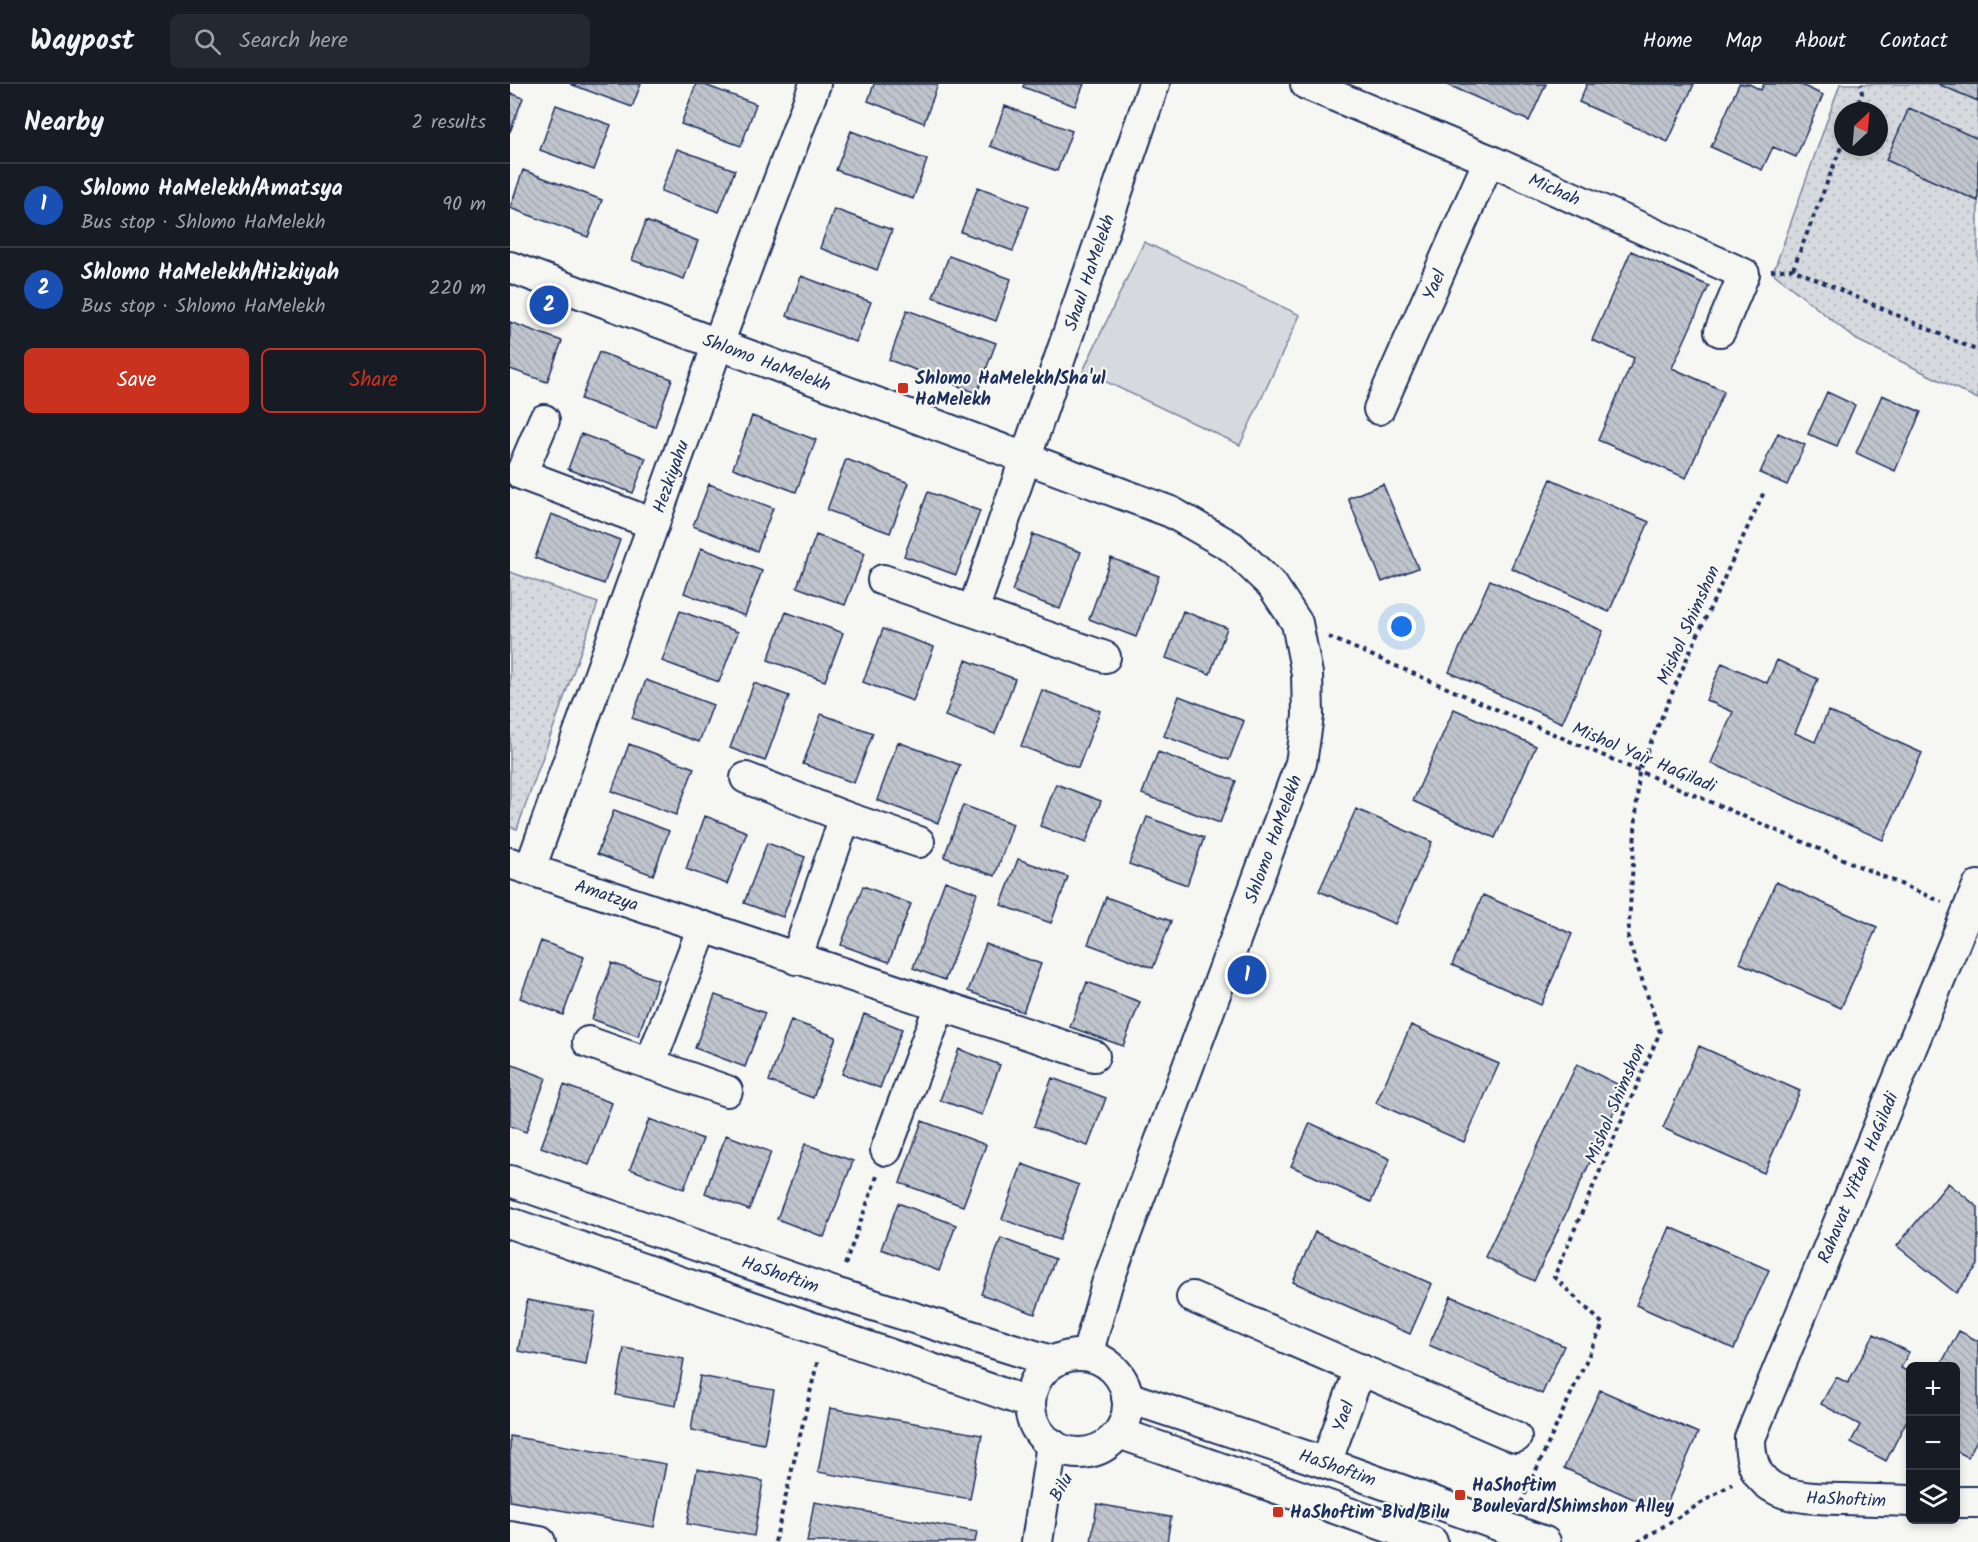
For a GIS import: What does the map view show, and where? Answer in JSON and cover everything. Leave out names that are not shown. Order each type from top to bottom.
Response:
[{"type":"street","name":"Hezkiyahu","points":[[520,866],[654,524],[815,84]]},
{"type":"street","name":"Shaul HaMelekh","points":[[1025,459],[1154,84]]},
{"type":"street","name":"Michah","points":[[1306,84],[1489,160],[1744,274]]},
{"type":"street","name":"Yael","points":[[1379,410],[1489,160]]},
{"type":"street","name":"Shlomo HaMelekh","points":[[510,267],[1171,512],[1232,547],[1272,585],[1298,623],[1307,674],[1308,716],[1301,763],[1107,1284],[1087,1355]]},
{"type":"street","points":[[1720,331],[1744,274]]},
{"type":"street","points":[[544,420],[521,474],[654,524]]},
{"type":"street","points":[[973,611],[1025,459]]},
{"type":"street","points":[[883,580],[1105,657]]},
{"type":"street","points":[[746,778],[845,817],[919,842]]},
{"type":"street","points":[[796,958],[845,817]]},
{"type":"street","name":"Amatzya","points":[[520,866],[1094,1056]]},
{"type":"street","name":"Rahavat Yiftah HaGiladi","points":[[1756,1469],[1750,1453],[1750,1438],[1978,886]]},
{"type":"street","points":[[650,1064],[703,927]]},
{"type":"street","points":[[886,1150],[940,1005]]},
{"type":"street","points":[[588,1042],[727,1091]]},
{"type":"street","name":"HaShoftim","points":[[510,1181],[835,1293],[1054,1362]]},
{"type":"street","points":[[510,1223],[1030,1403]]},
{"type":"street","points":[[1192,1297],[1516,1437]]},
{"type":"street","points":[[1087,1355],[1102,1360],[1114,1370],[1123,1383],[1128,1410],[1119,1433],[1108,1443],[1095,1450],[1081,1453],[1066,1451],[1052,1444],[1040,1433],[1032,1419],[1030,1403],[1036,1379],[1044,1369],[1064,1357],[1087,1355]]},
{"type":"street","name":"Yael","points":[[1326,1462],[1360,1370]]},
{"type":"street","name":"HaShoftim","points":[[1127,1397],[1326,1462],[1545,1542]]},
{"type":"street","points":[[1119,1433],[1432,1542]]},
{"type":"street","name":"Bilu","points":[[1039,1531],[1052,1444]]},
{"type":"street","name":"Bilu","points":[[1039,1531],[1081,1453]]},
{"type":"street","name":"HaShoftim","points":[[1756,1469],[1767,1483],[1781,1493],[1800,1498],[1906,1501]]},
{"type":"street","points":[[1960,1502],[1978,1502]]},
{"type":"street","points":[[510,1537],[540,1542]]},
{"type":"path","points":[[1859,102],[1862,94],[1861,84]]},
{"type":"path","points":[[1793,269],[1837,156]]},
{"type":"path","points":[[1744,274],[1793,269],[1978,351]]},
{"type":"path","name":"Mishol Shimshon","points":[[1509,1528],[1603,1324],[1554,1277],[1660,1032],[1628,939],[1639,770],[1693,645],[1764,492]]},
{"type":"path","name":"Mishol Yair HaGiladi","points":[[1298,623],[1966,913]]},
{"type":"path","points":[[835,1293],[886,1150]]},
{"type":"path","points":[[775,1542],[824,1332]]},
{"type":"path","points":[[1638,1542],[1756,1469]]},
{"type":"shaded area","points":[[1840,84],[1978,84],[1978,399],[1857,340],[1773,273]]},
{"type":"shaded area","points":[[1144,242],[1300,315],[1240,445],[1083,371]]},
{"type":"shaded area","points":[[510,572],[598,603],[517,829],[510,827]]},
{"type":"building","points":[[570,84],[641,84],[632,107]]},
{"type":"building","points":[[696,84],[702,84],[756,104],[741,146],[681,124]]},
{"type":"building","points":[[874,84],[938,84],[924,123],[868,101]]},
{"type":"building","points":[[1024,84],[1084,84],[1075,106],[1023,87]]},
{"type":"building","points":[[1446,84],[1546,84],[1529,121]]},
{"type":"building","points":[[1587,84],[1694,84],[1668,142],[1579,102]]},
{"type":"building","points":[[1739,84],[1749,84],[1761,90],[1764,84],[1799,84],[1823,95],[1796,157],[1773,147],[1762,170],[1711,147]]},
{"type":"building","points":[[1938,84],[1978,84],[1978,101]]},
{"type":"building","points":[[510,93],[523,98],[510,132]]},
{"type":"building","points":[[556,105],[611,125],[594,170],[540,150]]},
{"type":"building","points":[[1005,106],[1072,131],[1057,171],[990,146]]},
{"type":"building","points":[[1909,108],[1978,139],[1978,201],[1886,160]]},
{"type":"building","points":[[851,131],[927,160],[913,199],[836,170]]},
{"type":"building","points":[[677,149],[735,170],[719,212],[661,191]]},
{"type":"building","points":[[523,170],[602,200],[588,237],[510,208]]},
{"type":"building","points":[[978,187],[1029,206],[1013,251],[961,232]]},
{"type":"building","points":[[834,209],[892,230],[877,270],[820,248]]},
{"type":"building","points":[[646,221],[698,241],[684,279],[632,260]]},
{"type":"building","points":[[1631,251],[1709,286],[1672,368],[1724,391],[1686,478],[1598,440],[1634,358],[1592,340]]},
{"type":"building","points":[[949,256],[1011,279],[996,321],[933,297]]},
{"type":"building","points":[[801,276],[871,302],[856,342],[787,316]]},
{"type":"building","points":[[907,310],[996,343],[977,393],[889,360]]},
{"type":"building","points":[[510,322],[562,341],[547,382],[510,369]]},
{"type":"building","points":[[599,352],[672,379],[655,427],[581,399]]},
{"type":"building","points":[[1827,392],[1855,405],[1837,446],[1808,434]]},
{"type":"building","points":[[1882,395],[1921,412],[1895,471],[1856,453]]},
{"type":"building","points":[[752,416],[816,440],[796,492],[733,468]]},
{"type":"building","points":[[1778,433],[1805,445],[1787,485],[1760,473]]},
{"type":"building","points":[[581,434],[646,458],[633,493],[568,469]]},
{"type":"building","points":[[846,459],[909,483],[890,533],[827,510]]},
{"type":"building","points":[[1551,479],[1649,522],[1609,612],[1511,568]]},
{"type":"building","points":[[709,484],[773,508],[757,551],[693,526]]},
{"type":"building","points":[[1383,484],[1418,568],[1382,582],[1348,498]]},
{"type":"building","points":[[928,492],[980,511],[956,575],[904,556]]},
{"type":"building","points":[[551,514],[620,540],[604,584],[535,558]]},
{"type":"building","points":[[1033,534],[1081,552],[1060,609],[1012,591]]},
{"type":"building","points":[[816,535],[865,553],[845,605],[797,587]]},
{"type":"building","points":[[701,548],[762,571],[745,616],[684,593]]},
{"type":"building","points":[[1111,558],[1159,576],[1136,637],[1089,619]]},
{"type":"building","points":[[1490,580],[1603,631],[1562,723],[1449,672]]},
{"type":"building","points":[[680,611],[738,632],[719,682],[662,661]]},
{"type":"building","points":[[1183,611],[1227,628],[1210,674],[1166,658]]},
{"type":"building","points":[[786,612],[843,633],[825,681],[768,660]]},
{"type":"building","points":[[883,629],[934,647],[913,701],[863,682]]},
{"type":"building","points":[[966,660],[1015,679],[995,734],[945,716]]},
{"type":"building","points":[[1777,660],[1818,679],[1795,733],[1815,742],[1828,711],[1922,753],[1883,840],[1711,763],[1733,712],[1706,700],[1722,663],[1767,683]]},
{"type":"building","points":[[646,680],[713,705],[699,742],[632,718]]},
{"type":"building","points":[[754,683],[789,696],[765,761],[730,748]]},
{"type":"building","points":[[1042,690],[1100,711],[1078,768],[1021,746]]},
{"type":"building","points":[[1179,696],[1244,721],[1229,760],[1164,736]]},
{"type":"building","points":[[1454,709],[1536,746],[1495,838],[1413,801]]},
{"type":"building","points":[[821,714],[873,733],[854,783],[803,764]]},
{"type":"building","points":[[898,742],[960,765],[938,823],[877,800]]},
{"type":"building","points":[[629,744],[694,768],[676,815],[612,791]]},
{"type":"building","points":[[1158,752],[1236,781],[1220,823],[1142,794]]},
{"type":"building","points":[[1056,784],[1101,801],[1086,843],[1040,826]]},
{"type":"building","points":[[963,805],[1013,824],[995,876],[944,857]]},
{"type":"building","points":[[1356,809],[1432,842],[1395,924],[1319,891]]},
{"type":"building","points":[[614,810],[669,831],[653,875],[597,854]]},
{"type":"building","points":[[705,816],[747,832],[727,884],[686,869]]},
{"type":"building","points":[[1147,817],[1204,838],[1187,885],[1129,864]]},
{"type":"building","points":[[767,843],[805,857],[783,917],[744,903]]},
{"type":"building","points":[[1018,859],[1068,877],[1051,923],[1001,905]]},
{"type":"building","points":[[945,881],[977,893],[945,980],[913,968]]},
{"type":"building","points":[[1776,882],[1877,927],[1841,1008],[1740,963]]},
{"type":"building","points":[[863,886],[911,904],[889,962],[841,945]]},
{"type":"building","points":[[1483,895],[1572,934],[1541,1005],[1452,965]]},
{"type":"building","points":[[1106,897],[1171,921],[1153,968],[1088,944]]},
{"type":"building","points":[[541,941],[584,957],[563,1015],[520,998]]},
{"type":"building","points":[[986,944],[1041,964],[1023,1012],[968,991]]},
{"type":"building","points":[[612,963],[658,980],[638,1036],[592,1019]]},
{"type":"building","points":[[1087,982],[1140,1002],[1123,1046],[1070,1027]]},
{"type":"building","points":[[715,995],[765,1013],[745,1067],[695,1048]]},
{"type":"building","points":[[864,1014],[902,1029],[880,1088],[842,1074]]},
{"type":"building","points":[[791,1020],[836,1037],[813,1098],[769,1081]]},
{"type":"building","points":[[1411,1025],[1499,1064],[1464,1142],[1376,1103]]},
{"type":"building","points":[[1699,1046],[1800,1091],[1764,1173],[1663,1128]]},
{"type":"building","points":[[959,1049],[1000,1065],[982,1115],[940,1100]]},
{"type":"building","points":[[510,1064],[546,1078],[526,1132],[510,1126]]},
{"type":"building","points":[[1577,1064],[1625,1088],[1534,1281],[1485,1257]]},
{"type":"building","points":[[1052,1078],[1106,1098],[1088,1146],[1034,1126]]},
{"type":"building","points":[[564,1085],[612,1103],[589,1165],[541,1147]]},
{"type":"building","points":[[649,1119],[703,1139],[684,1189],[630,1169]]},
{"type":"building","points":[[922,1121],[986,1145],[963,1206],[900,1183]]},
{"type":"building","points":[[1310,1123],[1390,1159],[1371,1202],[1291,1166]]},
{"type":"building","points":[[726,1135],[771,1152],[749,1210],[705,1193]]},
{"type":"building","points":[[805,1144],[853,1161],[824,1237],[777,1219]]},
{"type":"building","points":[[1022,1164],[1079,1185],[1059,1240],[1002,1219]]},
{"type":"building","points":[[1948,1183],[1978,1207],[1978,1265],[1956,1293],[1897,1246]]},
{"type":"building","points":[[898,1203],[956,1225],[939,1271],[881,1249]]},
{"type":"building","points":[[1670,1227],[1769,1270],[1734,1349],[1636,1305]]},
{"type":"building","points":[[1315,1232],[1432,1284],[1410,1334],[1293,1282]]},
{"type":"building","points":[[1001,1238],[1055,1259],[1035,1314],[981,1294]]},
{"type":"building","points":[[1451,1296],[1564,1346],[1542,1394],[1429,1345]]},
{"type":"building","points":[[527,1300],[595,1312],[586,1364],[518,1351]]},
{"type":"building","points":[[1959,1331],[1978,1341],[1978,1438],[1968,1457],[1960,1453],[1960,1362],[1942,1362]]},
{"type":"building","points":[[1874,1334],[1909,1352],[1901,1368],[1906,1371],[1906,1422],[1886,1461],[1851,1442],[1860,1425],[1821,1404],[1836,1377],[1848,1383]]},
{"type":"building","points":[[624,1348],[684,1359],[676,1406],[616,1395]]},
{"type":"building","points":[[700,1376],[774,1390],[764,1444],[691,1430]]},
{"type":"building","points":[[1600,1390],[1698,1433],[1663,1512],[1564,1468]]},
{"type":"building","points":[[830,1408],[982,1435],[970,1499],[818,1472]]},
{"type":"building","points":[[510,1436],[666,1464],[654,1527],[510,1501]]},
{"type":"building","points":[[697,1469],[763,1481],[754,1536],[687,1524]]},
{"type":"building","points":[[814,1502],[977,1532],[975,1542],[807,1542]]},
{"type":"building","points":[[1097,1504],[1171,1517],[1167,1542],[1091,1542]]},
{"type":"place","name":"Shlomo HaMelekh/Hizkiyah","points":[[549,305]]},
{"type":"place","name":"Shlomo HaMelekh/Sha'ul HaMelekh","points":[[903,388]]},
{"type":"place","name":"Shlomo HaMelekh/Amatsya","points":[[1247,975]]},
{"type":"place","name":"HaShoftim Boulevard/Shimshon Alley","points":[[1460,1495]]},
{"type":"place","name":"HaShoftim Blvd/Bilu","points":[[1278,1512]]}]
